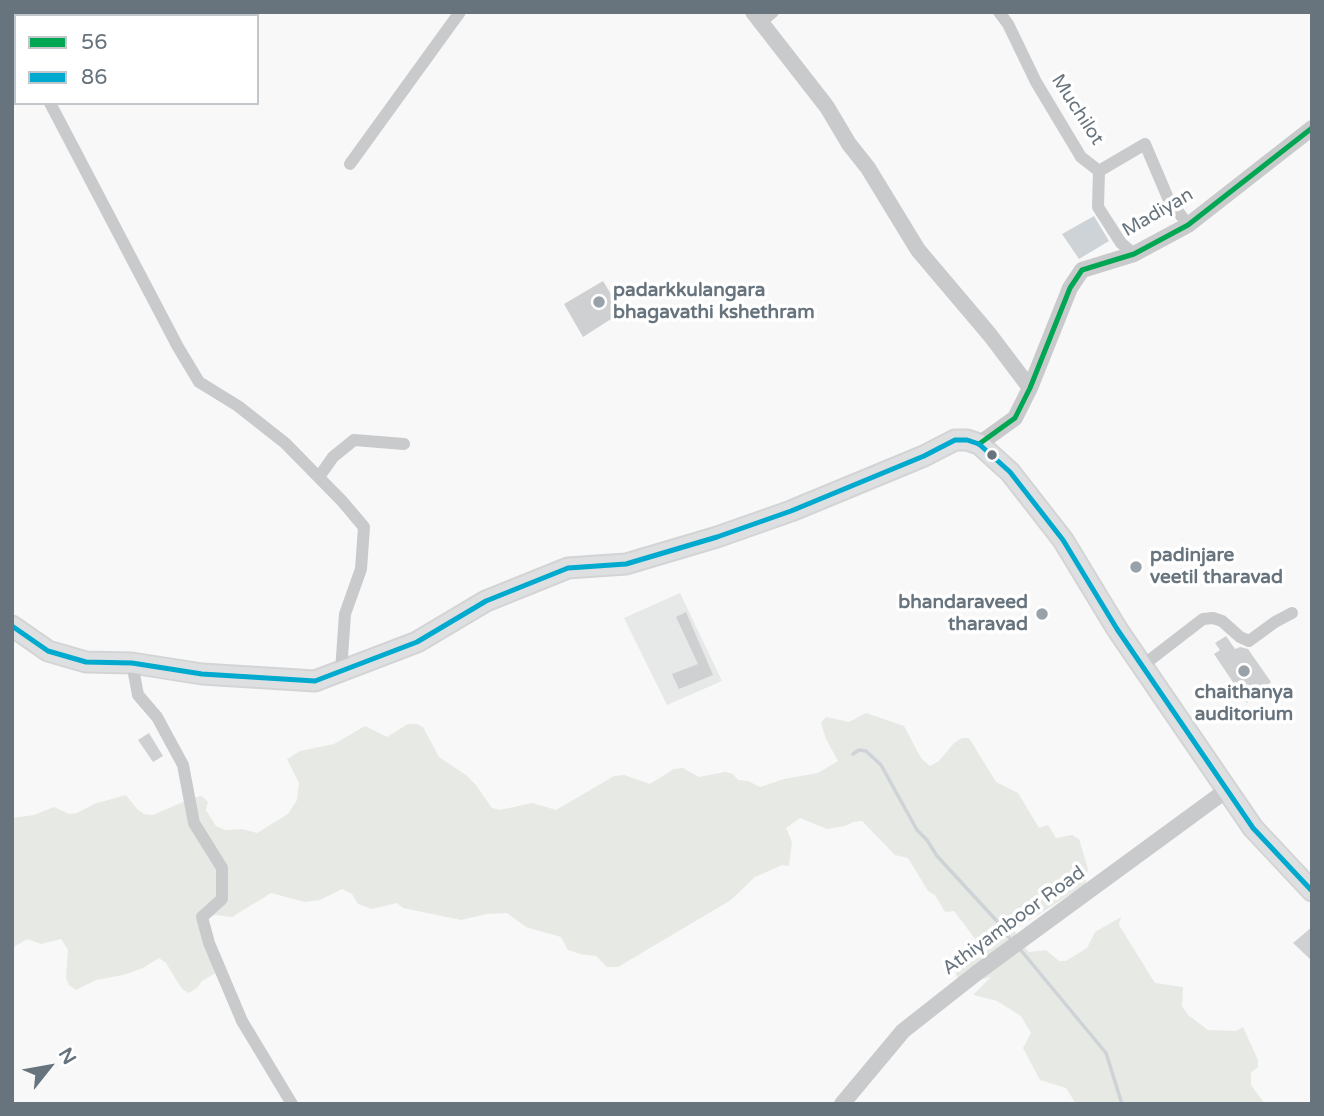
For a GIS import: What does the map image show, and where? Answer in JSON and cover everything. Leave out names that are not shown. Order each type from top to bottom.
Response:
[{"type":"main road","points":[[12,626],[48,651],[86,662],[132,663],[202,674],[315,681],[417,642],[486,601],[568,568],[626,564],[691,545],[791,511],[924,457],[955,440],[967,440],[979,444],[1010,472],[1063,540],[1116,629],[1253,828],[1312,891]]},
{"type":"street","points":[[350,164],[460,12]]},
{"type":"street","points":[[773,12],[756,18],[827,107],[918,250],[990,335],[1030,388]]},
{"type":"street","name":"Muchilot","points":[[999,12],[1008,24],[1036,82],[1081,157],[1099,171],[1145,144],[1168,198],[1188,225]]},
{"type":"street","points":[[51,105],[135,267],[199,382],[276,436],[319,477],[364,527],[360,569],[345,614],[341,671]]},
{"type":"street","name":"Madiyan","points":[[979,444],[1015,418],[1030,388],[1070,288],[1082,270],[1134,254],[1188,225],[1312,128]]},
{"type":"street","points":[[1099,171],[1098,206],[1121,243],[1134,254]]},
{"type":"street","points":[[319,477],[333,457],[354,440],[404,444]]},
{"type":"street","points":[[1142,666],[1203,620],[1213,618],[1222,621],[1240,637],[1249,640],[1292,612]]},
{"type":"street","points":[[132,663],[138,695],[157,717],[183,765],[194,823],[222,868],[222,898],[202,916],[209,943],[242,1021],[292,1104]]},
{"type":"street","name":"Athiyamboor Road","points":[[842,1104],[903,1031],[1006,951],[1228,789]]},
{"type":"shaded area","points":[[1094,216],[1109,241],[1079,259],[1062,234]]},
{"type":"shaded area","points":[[680,593],[722,681],[667,705],[624,618]]},
{"type":"shaded area","points":[[866,713],[904,726],[921,758],[930,766],[939,761],[954,743],[962,738],[969,738],[996,782],[1018,793],[1039,828],[1048,825],[1056,838],[1072,835],[1079,839],[1088,869],[1085,885],[1014,930],[1024,946],[1029,952],[1046,950],[1059,961],[1066,961],[1087,948],[1095,932],[1121,917],[1119,925],[1155,983],[1183,987],[1182,1006],[1188,1015],[1208,1030],[1236,1031],[1243,1027],[1258,1060],[1258,1067],[1251,1073],[1251,1085],[1265,1104],[1076,1104],[1066,1088],[1040,1080],[1023,1048],[1031,1033],[1021,1016],[997,1001],[973,995],[991,977],[960,985],[957,969],[978,955],[980,947],[976,940],[954,911],[945,912],[935,895],[928,891],[908,858],[895,855],[862,821],[827,829],[800,818],[786,828],[792,842],[789,866],[782,865],[755,877],[731,900],[618,967],[607,967],[596,956],[568,950],[561,937],[526,927],[507,913],[461,920],[403,908],[397,903],[372,909],[358,904],[352,894],[342,889],[320,900],[305,902],[271,893],[232,917],[215,915],[205,919],[221,970],[202,981],[189,993],[182,989],[166,963],[159,958],[143,968],[96,980],[76,990],[69,985],[66,978],[68,950],[61,939],[41,944],[27,939],[12,948],[12,818],[34,815],[54,807],[69,814],[77,813],[94,804],[126,795],[137,809],[144,814],[153,815],[202,796],[208,802],[206,810],[216,826],[225,830],[242,829],[257,833],[288,814],[297,800],[299,783],[287,759],[300,751],[334,744],[365,726],[387,737],[408,724],[423,727],[439,757],[466,775],[492,808],[500,810],[532,803],[556,810],[614,776],[624,775],[650,784],[674,769],[683,768],[699,777],[725,772],[733,774],[738,780],[760,787],[784,779],[818,773],[838,761],[821,723],[826,717],[849,722]]},
{"type":"building","points":[[603,281],[622,312],[583,337],[564,304]]},
{"type":"building","points":[[686,612],[713,675],[679,689],[672,674],[698,664],[676,617]]},
{"type":"building","name":"chaithanya auditorium","points":[[1226,636],[1235,649],[1248,649],[1271,682],[1247,703],[1214,654],[1220,650],[1215,643]]},
{"type":"building","points":[[149,733],[163,756],[153,762],[138,740]]},
{"type":"building","points":[[1312,927],[1312,961],[1293,943]]},
{"type":"waterway","points":[[853,754],[859,750],[866,751],[881,765],[917,830],[1011,940]]},
{"type":"waterway","points":[[1019,948],[1106,1053],[1122,1104]]},
{"type":"transit line","name":"56","points":[[979,444],[1015,418],[1030,388],[1070,288],[1082,270],[1134,254],[1188,225],[1312,128]]},
{"type":"transit line","name":"86","points":[[12,626],[48,651],[86,662],[132,663],[202,674],[315,681],[417,642],[486,601],[568,568],[626,564],[717,537],[791,511],[924,456],[955,440],[967,440],[979,444],[1010,472],[1063,540],[1117,629],[1253,828],[1312,891]]},
{"type":"place","name":"padarkkulangara bhagavathi kshethram","points":[[599,302]]},
{"type":"place","name":"padinjare veetil tharavad","points":[[1136,567]]},
{"type":"place","name":"bhandaraveed tharavad","points":[[1042,614]]},
{"type":"place","name":"chaithanya auditorium","points":[[1244,671]]}]
